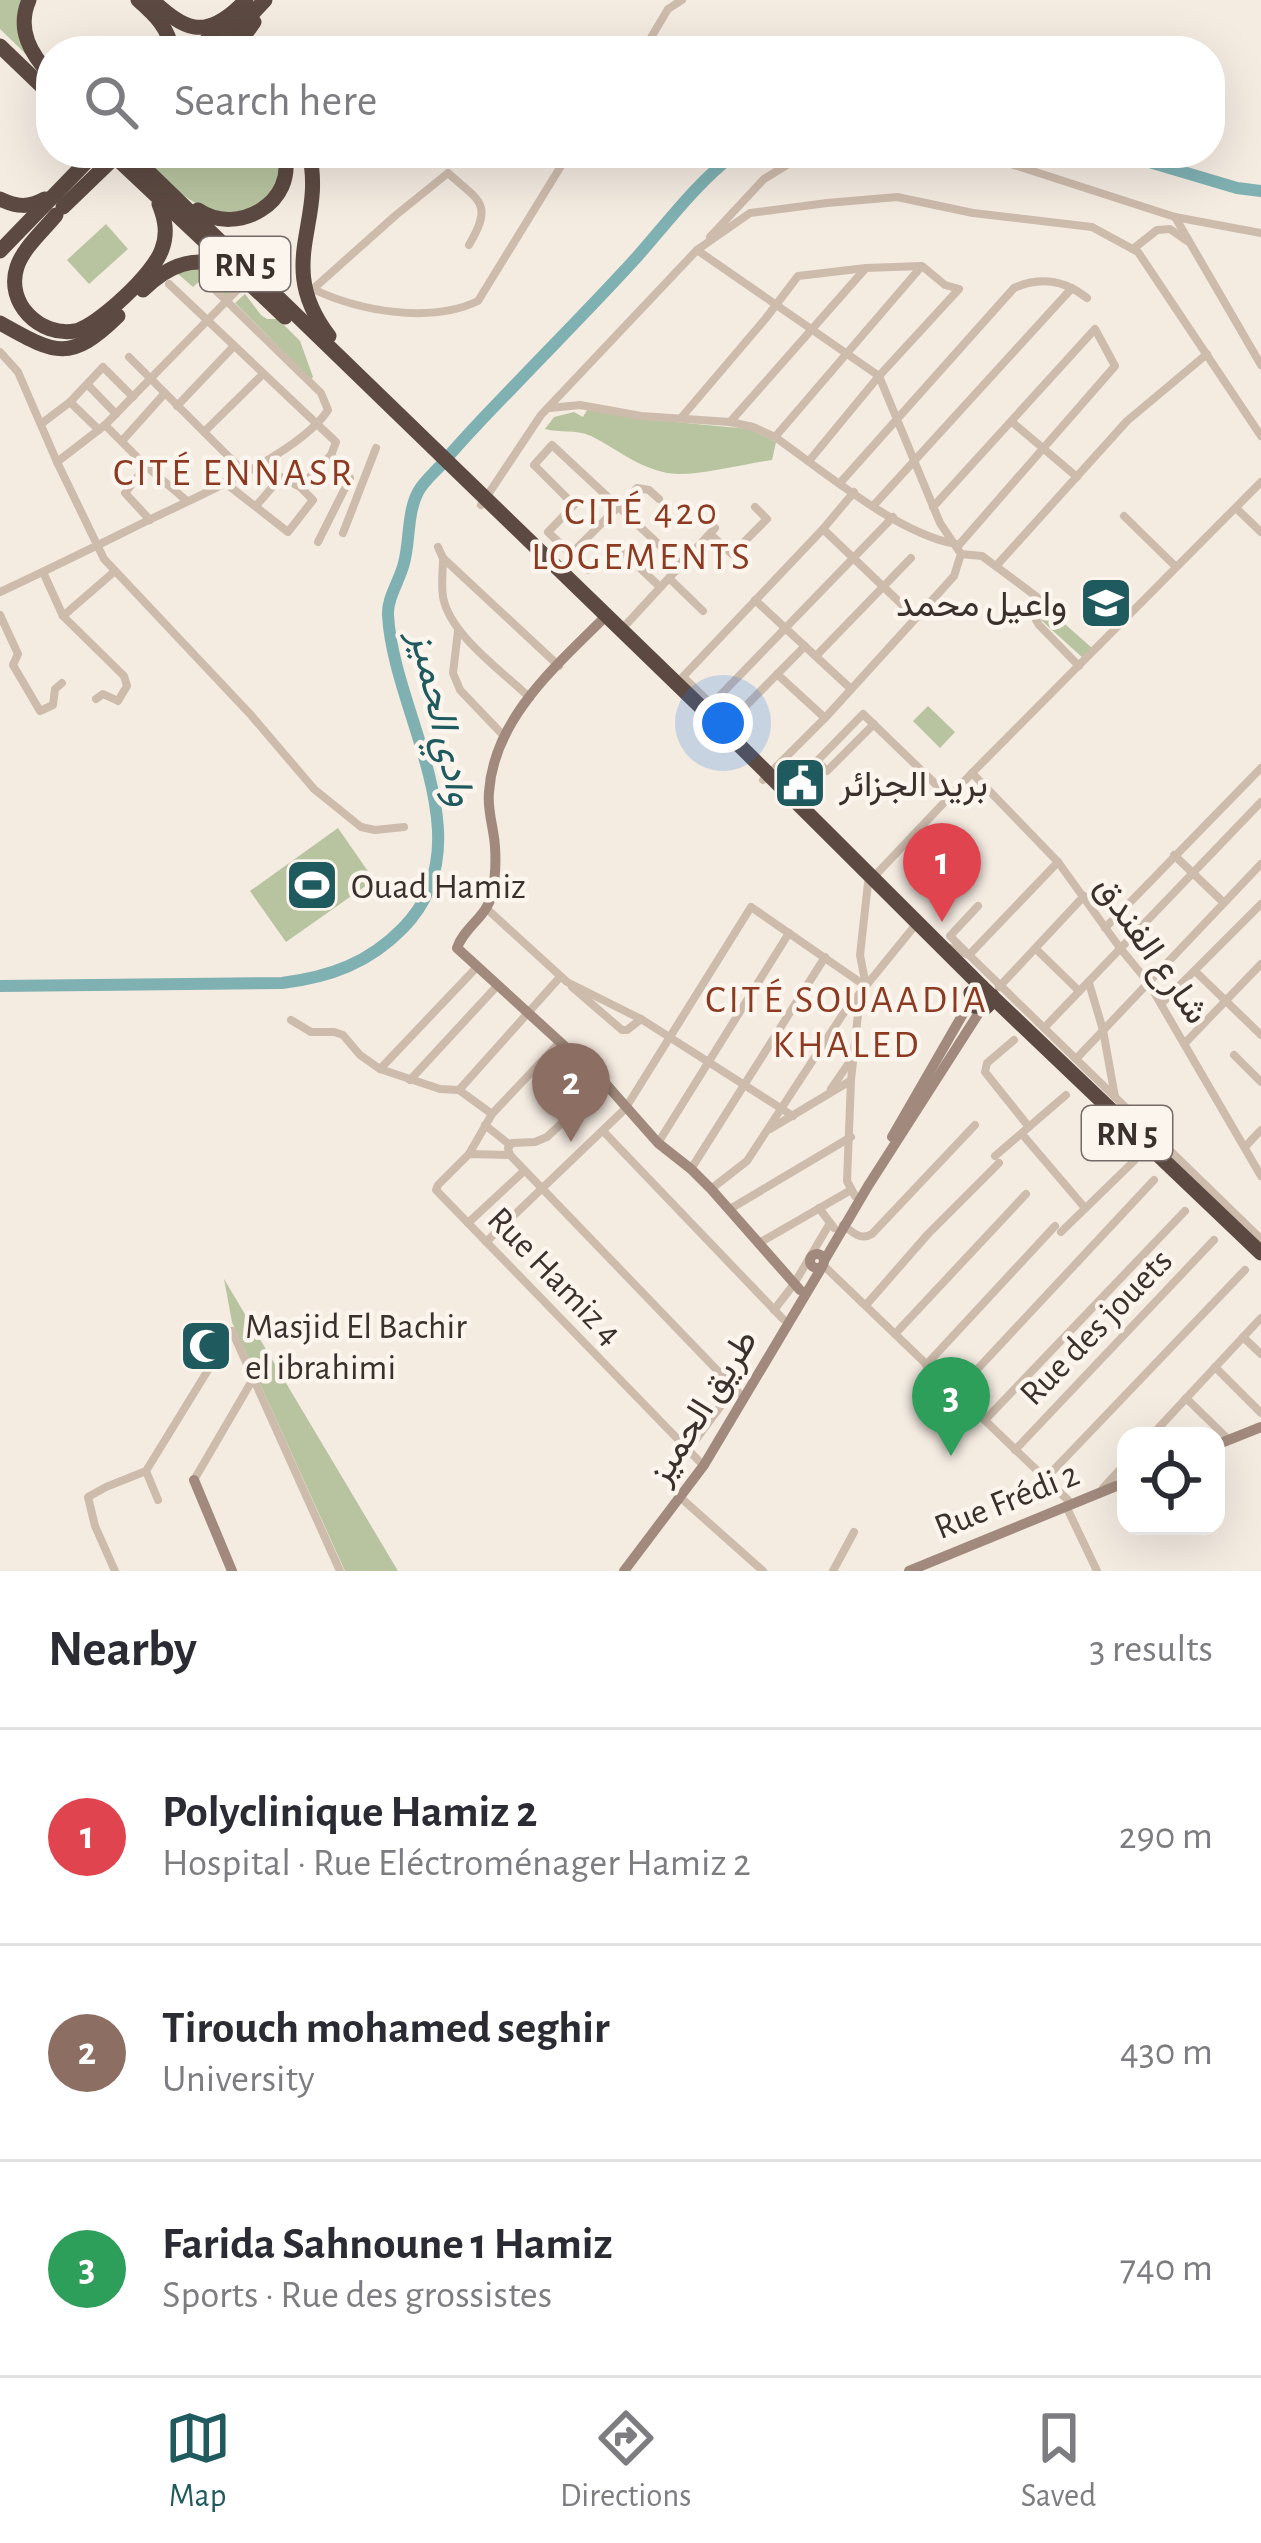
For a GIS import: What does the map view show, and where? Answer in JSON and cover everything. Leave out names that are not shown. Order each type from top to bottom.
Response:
[{"type":"highway","points":[[29,0],[26,39],[36,58]]},
{"type":"highway","points":[[138,0],[160,20],[168,36]]},
{"type":"highway","points":[[152,0],[173,19],[200,28],[214,26],[243,4]]},
{"type":"highway","points":[[233,36],[268,0]]},
{"type":"highway","points":[[244,36],[268,0]]},
{"type":"highway","points":[[211,36],[243,4]]},
{"type":"highway","points":[[0,33],[36,65]]},
{"type":"highway","points":[[0,46],[36,83]]},
{"type":"highway","points":[[0,64],[36,87]]},
{"type":"highway","points":[[0,251],[80,168]]},
{"type":"highway","points":[[0,271],[101,168]]},
{"type":"highway","name":"RN 5","points":[[135,168],[360,376],[414,434]]},
{"type":"highway","name":"RN 5","points":[[137,168],[246,281],[414,434],[870,880],[942,944],[983,998],[1261,1252]]},
{"type":"highway","points":[[139,171],[208,217],[225,221],[261,212],[274,201],[286,168]]},
{"type":"highway","points":[[312,168],[302,278],[322,328],[360,376]]},
{"type":"highway","points":[[60,211],[24,255],[16,268],[15,283],[24,310],[33,320],[62,332],[79,330],[103,316],[158,259],[166,231],[159,204],[139,171]]},
{"type":"highway","points":[[0,199],[30,207],[62,187]]},
{"type":"highway","points":[[0,323],[53,350],[68,349],[99,333],[155,278],[188,261],[221,266],[246,281]]},
{"type":"highway","name":"RN 5","points":[[604,618],[680,680],[726,726],[765,777]]},
{"type":"highway","name":"RN 5","points":[[870,880],[1253,1268]]},
{"type":"main road","points":[[604,618],[515,714],[503,736],[489,790],[496,850],[492,893],[487,909],[457,945],[711,1189],[797,1287]]},
{"type":"main road","name":"طريق الحميز","points":[[836,1226],[910,1121],[983,998]]},
{"type":"main road","name":"طريق الحميز","points":[[621,1571],[704,1465],[820,1262],[853,1193],[874,1168],[983,998]]},
{"type":"main road","name":"طريق الحميز","points":[[621,1571],[700,1462],[778,1314],[820,1262]]},
{"type":"main road","points":[[1225,1442],[1261,1427]]},
{"type":"main road","points":[[194,1480],[232,1571]]},
{"type":"main road","name":"Rue Frédi 2","points":[[909,1571],[1117,1485]]},
{"type":"street","points":[[661,0],[668,9]]},
{"type":"street","points":[[652,36],[668,9],[682,0]]},
{"type":"street","points":[[469,245],[481,226],[479,201],[448,173],[310,292],[370,309],[435,312],[461,310],[478,302],[560,168]]},
{"type":"street","points":[[478,496],[541,415],[764,179],[782,168]]},
{"type":"street","points":[[1023,168],[1174,217],[1261,233]]},
{"type":"street","points":[[698,250],[750,213],[897,197],[973,213],[1092,227],[1138,252],[1261,436]]},
{"type":"street","points":[[1174,217],[1261,364]]},
{"type":"street","points":[[1133,249],[1157,230],[1170,229],[1189,242]]},
{"type":"street","points":[[698,250],[879,376],[940,523],[959,548]]},
{"type":"street","points":[[681,418],[798,276],[922,266],[944,285],[958,289],[808,461]]},
{"type":"street","points":[[775,436],[922,266]]},
{"type":"street","points":[[730,422],[866,268]]},
{"type":"street","points":[[0,592],[244,472],[307,435],[328,410],[321,393],[204,278]]},
{"type":"street","points":[[57,462],[102,428],[246,281]]},
{"type":"street","points":[[840,483],[1014,288],[1027,282],[1063,283],[1087,298]]},
{"type":"street","points":[[169,284],[336,442],[331,455],[301,487]]},
{"type":"street","points":[[874,505],[1072,287]]},
{"type":"street","points":[[765,777],[954,576],[959,548],[1115,366],[1095,329],[933,507]]},
{"type":"street","points":[[177,406],[234,346]]},
{"type":"street","points":[[0,352],[18,372],[97,548],[115,571],[314,789],[361,827],[404,827]]},
{"type":"street","points":[[998,565],[1127,422],[1208,354]]},
{"type":"street","points":[[129,357],[244,472]]},
{"type":"street","points":[[41,424],[103,367],[133,398]]},
{"type":"street","points":[[204,432],[263,374]]},
{"type":"street","points":[[88,385],[116,414]]},
{"type":"street","points":[[122,442],[165,393]]},
{"type":"street","points":[[70,402],[188,501]]},
{"type":"street","points":[[549,408],[580,405],[641,416],[730,422],[775,436],[893,517],[939,542],[998,565],[1040,600],[1036,620],[1079,666]]},
{"type":"street","points":[[1012,422],[1076,478]]},
{"type":"street","points":[[588,570],[548,532],[574,506],[534,465],[552,445],[681,565]]},
{"type":"street","points":[[344,533],[376,448]]},
{"type":"street","points":[[318,542],[350,478],[331,455]]},
{"type":"street","points":[[146,466],[125,493],[149,520]]},
{"type":"street","points":[[224,482],[288,532],[313,500],[281,477],[256,506]]},
{"type":"street","points":[[758,1243],[853,1193],[848,1181],[851,1080],[870,880],[1261,482]]},
{"type":"street","points":[[346,487],[360,493]]},
{"type":"street","points":[[572,554],[637,488],[659,499]]},
{"type":"street","points":[[680,680],[854,492]]},
{"type":"street","points":[[620,630],[712,531],[732,554],[767,519],[755,507]]},
{"type":"street","points":[[1236,507],[1261,532]]},
{"type":"street","points":[[1124,516],[1176,567]]},
{"type":"street","points":[[708,708],[893,517]]},
{"type":"street","points":[[824,529],[915,617]]},
{"type":"street","points":[[438,547],[443,558],[559,666]]},
{"type":"street","points":[[619,548],[660,587]]},
{"type":"street","points":[[443,558],[442,593],[458,631],[530,698]]},
{"type":"street","points":[[816,656],[911,558]]},
{"type":"street","points":[[63,616],[115,571]]},
{"type":"street","points":[[43,572],[63,616],[124,676],[127,686],[118,700],[103,694],[96,700]]},
{"type":"street","points":[[669,578],[704,611]]},
{"type":"street","points":[[755,600],[850,689]]},
{"type":"street","points":[[0,615],[18,654],[13,665],[40,711],[53,705],[55,688],[62,683]]},
{"type":"street","points":[[458,631],[453,674],[460,690],[503,736]]},
{"type":"street","points":[[726,726],[805,646]]},
{"type":"street","points":[[777,674],[824,718]]},
{"type":"street","points":[[874,724],[827,771],[817,761],[863,714],[874,724],[950,796]]},
{"type":"street","points":[[1105,928],[1261,768]]},
{"type":"street","name":"شارع الفندق","points":[[972,772],[1058,862],[1148,982],[1261,1176]]},
{"type":"street","points":[[1044,1028],[1260,804]]},
{"type":"street","points":[[1174,855],[1223,902]]},
{"type":"street","points":[[969,955],[1058,862]]},
{"type":"street","points":[[1076,1059],[1261,864]]},
{"type":"street","points":[[983,998],[1084,896]]},
{"type":"street","points":[[1162,1003],[1261,904]]},
{"type":"street","points":[[978,906],[950,937],[969,955],[983,998],[1044,1028],[1261,1239]]},
{"type":"street","points":[[486,1242],[626,1109],[751,907],[825,957],[863,990]]},
{"type":"street","points":[[487,909],[616,1027],[627,1030],[641,1019]]},
{"type":"street","points":[[711,1189],[747,1161],[843,1014],[913,928]]},
{"type":"street","points":[[658,1143],[789,934]]},
{"type":"street","points":[[942,944],[969,955]]},
{"type":"street","points":[[1036,949],[1079,992]]},
{"type":"street","points":[[691,1169],[825,957]]},
{"type":"street","points":[[1186,1042],[1261,964]]},
{"type":"street","points":[[380,1069],[477,968]]},
{"type":"street","points":[[1195,971],[1258,1029]]},
{"type":"street","points":[[459,1090],[563,980]]},
{"type":"street","points":[[563,980],[641,1019],[793,1116]]},
{"type":"street","points":[[1088,982],[1103,1030],[1115,1097]]},
{"type":"street","points":[[410,1080],[496,986]]},
{"type":"street","points":[[291,1020],[310,1031],[343,1035],[380,1069],[440,1089],[459,1090],[492,1114]]},
{"type":"street","points":[[1014,1040],[988,1063],[985,1072],[1085,1208]]},
{"type":"street","points":[[469,1154],[492,1114],[559,1043]]},
{"type":"street","points":[[1234,1055],[1261,1082]]},
{"type":"street","points":[[828,1094],[854,1056]]},
{"type":"street","points":[[769,1130],[851,1080]]},
{"type":"street","points":[[510,1150],[515,1142],[542,1141],[604,1083]]},
{"type":"street","points":[[866,1304],[997,1160],[1066,1095]]},
{"type":"street","points":[[485,1125],[737,1391],[688,1450]]},
{"type":"street","points":[[819,1208],[836,1226],[863,1238],[872,1234],[975,1125]]},
{"type":"street","points":[[1245,1147],[1261,1130]]},
{"type":"street","points":[[603,1131],[778,1314]]},
{"type":"street","points":[[730,1209],[851,1137]]},
{"type":"street","name":"Rue Hamiz 4","points":[[510,1150],[469,1154],[436,1190],[700,1462]]},
{"type":"street","points":[[926,1364],[1058,1229],[1134,1161]]},
{"type":"street","points":[[468,1223],[524,1171]]},
{"type":"street","points":[[956,1393],[1154,1180]]},
{"type":"street","points":[[895,1334],[1026,1195]]},
{"type":"street","points":[[985,1420],[1185,1211]]},
{"type":"street","points":[[797,1287],[836,1226]]},
{"type":"street","name":"Rue des jouets","points":[[1015,1450],[1214,1240]]},
{"type":"street","points":[[820,1262],[1046,1479],[1069,1505],[1097,1571]]},
{"type":"street","points":[[1046,1479],[1253,1268]]},
{"type":"street","points":[[1162,1427],[1261,1318]]},
{"type":"street","points":[[115,1571],[88,1497],[146,1471],[232,1331],[340,1571]]},
{"type":"street","points":[[1244,1337],[1261,1354]]},
{"type":"street","points":[[1215,1367],[1261,1413]]},
{"type":"street","points":[[194,1480],[253,1378]]},
{"type":"street","points":[[1186,1398],[1229,1440]]},
{"type":"street","points":[[146,1471],[158,1500]]},
{"type":"street","points":[[1097,1493],[1117,1472]]},
{"type":"street","points":[[681,1498],[764,1571]]},
{"type":"street","points":[[833,1570],[854,1532]]},
{"type":"green space","points":[[0,0],[23,0],[33,61],[0,29]]},
{"type":"green space","points":[[154,168],[281,168],[270,196],[235,212],[209,209]]},
{"type":"green space","points":[[106,224],[128,249],[89,284],[67,260]]},
{"type":"green space","points":[[199,267],[219,272],[237,287],[227,297],[204,277],[193,287],[177,273]]},
{"type":"green space","points":[[245,294],[261,315],[278,319],[300,341],[311,379],[235,303]]},
{"type":"green space","points":[[587,410],[749,429],[776,442],[772,460],[666,473],[591,436],[545,429],[554,417],[574,412],[583,417]]},
{"type":"green space","points":[[1049,610],[1092,648],[1083,658],[1041,620]]},
{"type":"green space","points":[[928,706],[955,732],[940,748],[913,721]]},
{"type":"green space","name":"Ouad Hamiz","points":[[338,828],[374,880],[286,942],[250,891]]},
{"type":"green space","points":[[224,1279],[398,1571],[345,1571],[232,1322]]},
{"type":"waterway","name":"وادي الحميز","points":[[0,986],[282,983],[348,966],[403,928],[427,894],[437,857],[437,817],[429,776],[388,615],[418,492],[718,168]]},
{"type":"waterway","name":"وادي الحميز","points":[[1170,168],[1261,191]]},
{"type":"place","name":"واعيل محمد","points":[[1106,603]]},
{"type":"place","name":"بريد الجزائر","points":[[800,783]]},
{"type":"place","name":"Ouad Hamiz","points":[[312,885]]},
{"type":"place","name":"Polyclinique Hamiz 2","points":[[942,922]]},
{"type":"place","name":"Tirouch mohamed seghir","points":[[571,1142]]},
{"type":"place","name":"Masjid El Bachir el ibrahimi","points":[[206,1346]]},
{"type":"place","name":"Farida Sahnoune 1 Hamiz","points":[[951,1456]]},
{"type":"district","name":"CITÉ ENNASR","points":[[234,471]]},
{"type":"district","name":"CITÉ 420 LOGEMENTS","points":[[642,532]]},
{"type":"district","name":"CITÉ SOUAADIA KHALED","points":[[847,1020]]}]
